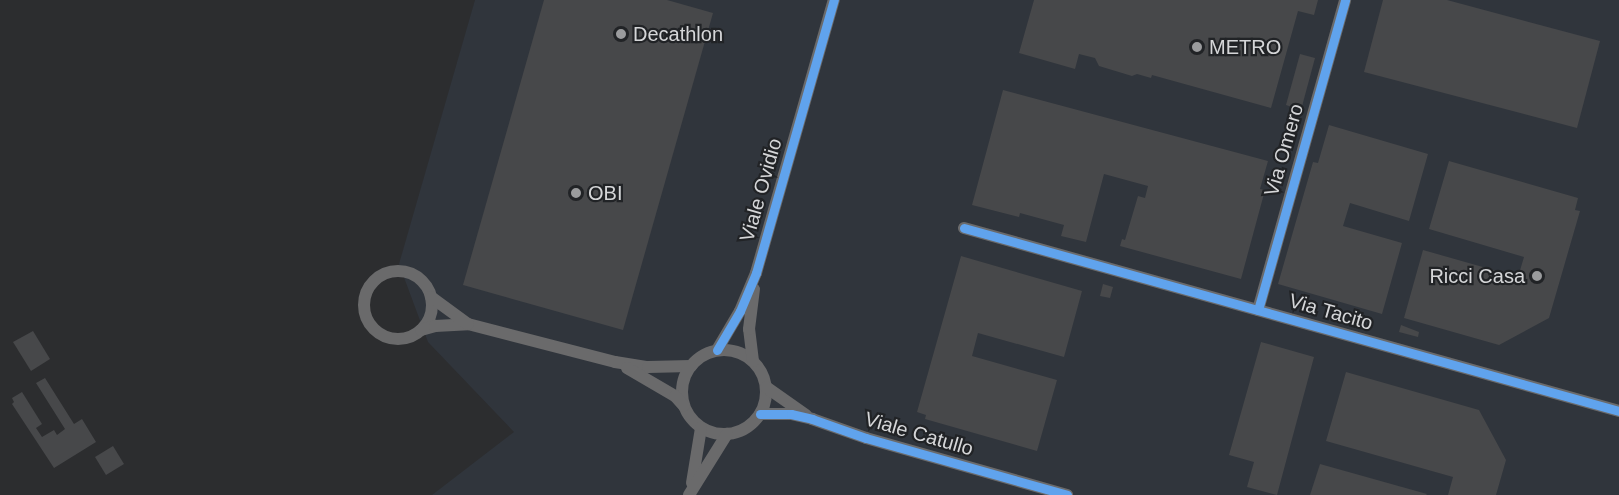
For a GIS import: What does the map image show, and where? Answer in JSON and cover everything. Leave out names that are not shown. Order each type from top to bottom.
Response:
[{"type":"street","name":"Viale Ovidio","points":[[824,33],[828,0]]},
{"type":"street","name":"Viale Ovidio","points":[[717,350],[740,311],[756,273],[834,0]]},
{"type":"street","name":"Via Omero","points":[[1258,310],[1345,0]]},
{"type":"street","name":"Via Tacito","points":[[964,228],[1619,411]]},
{"type":"street","points":[[468,324],[431,297],[419,278],[397,271],[389,272],[374,281],[366,296],[366,313],[369,321],[381,334],[397,339],[435,326],[468,324],[615,362],[648,367],[691,366]]},
{"type":"street","name":"Viale Ovidio","points":[[753,361],[749,329],[756,273]]},
{"type":"street","points":[[421,330],[431,315],[431,297]]},
{"type":"street","points":[[615,362],[648,378],[675,396],[691,419],[701,428],[714,433],[727,434],[740,431],[760,414],[765,401],[766,387],[762,373],[753,361],[743,354],[717,350],[707,353],[691,366],[682,385],[684,407]]},
{"type":"street","name":"Viale Catullo","points":[[766,387],[812,418]]},
{"type":"street","name":"Viale Catullo","points":[[760,414],[791,414],[812,418],[866,438],[1067,495]]},
{"type":"street","points":[[689,494],[701,428]]},
{"type":"street","points":[[689,494],[727,434]]},
{"type":"shaded area","points":[[475,0],[1619,0],[1619,495],[432,495],[514,432],[428,342],[399,264]]},
{"type":"building","name":"OBI","points":[[544,0],[667,0],[713,13],[623,330],[463,285]]},
{"type":"building","name":"METRO","points":[[1034,0],[1318,0],[1314,15],[1298,11],[1271,108],[1152,75],[1151,78],[1137,74],[1132,76],[1099,66],[1095,58],[1079,54],[1075,69],[1019,53]]},
{"type":"building","points":[[1383,0],[1447,0],[1600,41],[1577,128],[1364,72]]},
{"type":"building","points":[[1300,54],[1315,58],[1301,110],[1286,105]]},
{"type":"building","points":[[1003,90],[1268,161],[1260,189],[1265,190],[1241,279],[1120,246],[1122,239],[1125,240],[1138,196],[1145,198],[1148,186],[1104,174],[1086,242],[1061,236],[1064,225],[1020,213],[1019,217],[972,205]]},
{"type":"building","points":[[1329,125],[1428,154],[1409,221],[1350,203],[1343,226],[1402,243],[1382,314],[1278,284],[1313,162],[1318,163]]},
{"type":"building","points":[[1449,161],[1578,198],[1575,210],[1580,211],[1549,318],[1499,345],[1404,318],[1423,250],[1518,277],[1524,257],[1429,229]]},
{"type":"building","points":[[961,256],[1082,291],[1064,357],[978,333],[972,356],[1057,380],[1037,451],[925,419],[926,415],[917,412]]},
{"type":"building","points":[[1103,284],[1113,287],[1110,298],[1100,296]]},
{"type":"building","points":[[1401,325],[1419,332],[1418,337],[1399,332]]},
{"type":"building","points":[[33,331],[50,359],[31,371],[13,342]]},
{"type":"building","points":[[1261,342],[1314,357],[1277,495],[1247,487],[1254,462],[1229,455]]},
{"type":"building","points":[[1346,372],[1479,410],[1506,460],[1496,495],[1448,495],[1453,477],[1326,441]]},
{"type":"building","points":[[45,378],[74,424],[82,419],[96,442],[54,468],[12,404],[14,402],[12,398],[22,392],[42,424],[36,428],[42,437],[54,430],[57,435],[65,429],[36,383]]},
{"type":"building","points":[[113,446],[124,464],[106,475],[95,457]]},
{"type":"building","points":[[1320,464],[1427,494],[1310,495]]},
{"type":"cycle path","points":[[717,350],[740,311],[756,273],[834,0]]},
{"type":"cycle path","points":[[1258,310],[1345,0]]},
{"type":"cycle path","points":[[964,228],[1619,411]]},
{"type":"cycle path","points":[[760,414],[791,414],[812,419],[866,438],[1067,495]]},
{"type":"place","name":"Decathlon","points":[[621,34]]},
{"type":"place","name":"METRO","points":[[1197,47]]},
{"type":"place","name":"OBI","points":[[576,193]]},
{"type":"place","name":"Ricci Casa","points":[[1537,276]]}]
